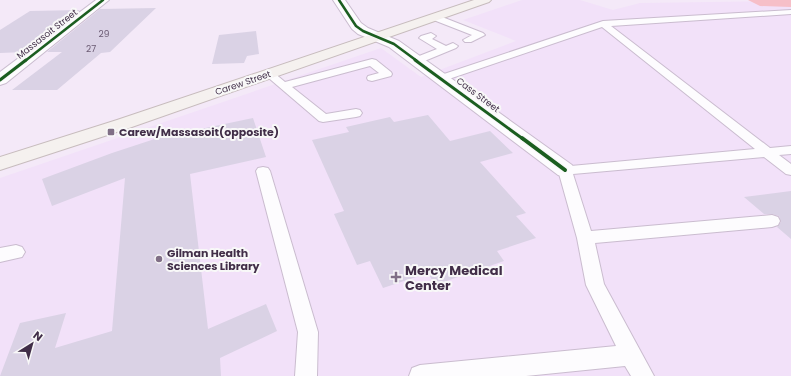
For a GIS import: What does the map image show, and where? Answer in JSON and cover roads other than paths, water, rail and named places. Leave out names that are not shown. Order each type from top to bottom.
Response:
[{"type":"main road","name":"Carew Street","points":[[0,164],[485,0]]},
{"type":"street","name":"Massasoit Street","points":[[0,80],[103,0]]},
{"type":"street","name":"Cass Street","points":[[337,3],[356,26],[363,31],[394,44],[418,60],[565,170]]},
{"type":"lane","points":[[442,78],[602,24],[791,12]]},
{"type":"lane","points":[[434,17],[457,31],[468,35]]},
{"type":"lane","points":[[602,24],[791,171]]},
{"type":"lane","points":[[446,30],[457,31]]},
{"type":"lane","points":[[418,60],[441,43]]},
{"type":"lane","points":[[282,86],[372,62],[387,74],[372,78]]},
{"type":"lane","points":[[269,74],[323,118],[356,113]]},
{"type":"lane","points":[[643,376],[595,285],[585,238],[565,170],[791,150]]},
{"type":"lane","points":[[263,171],[308,332],[306,376]]},
{"type":"lane","points":[[585,238],[772,221]]},
{"type":"lane","points":[[420,376],[631,355]]},
{"type":"place","name":"Carew/Massasoit(opposite)","points":[[111,132]]},
{"type":"place","name":"Gilman Health Sciences Library","points":[[159,259]]},
{"type":"place","name":"Mercy Medical Center","points":[[396,277]]}]
